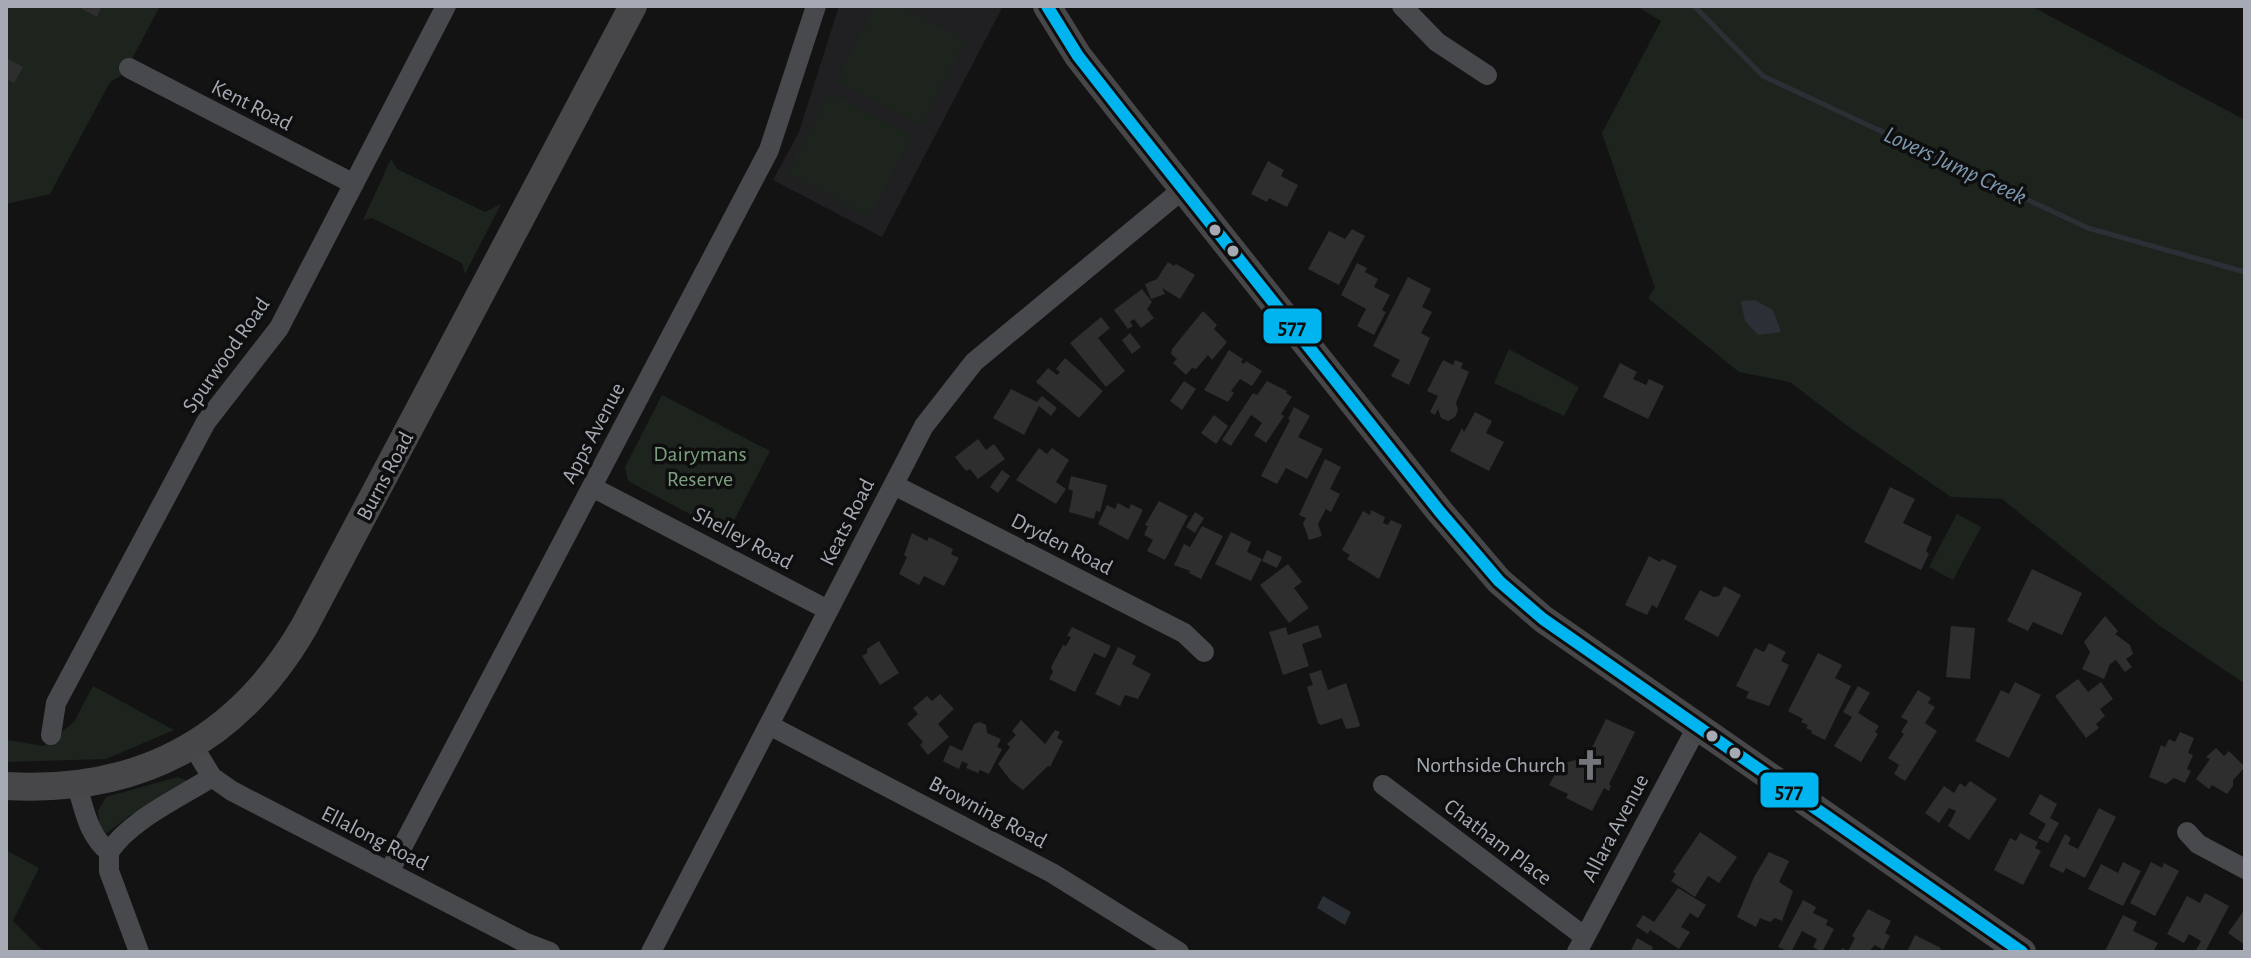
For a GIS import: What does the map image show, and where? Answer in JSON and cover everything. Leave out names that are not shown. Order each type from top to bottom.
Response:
[{"type":"main road","name":"Burns Road","points":[[6,786],[77,786],[123,776],[193,746],[253,699],[291,651],[633,6]]},
{"type":"main road","points":[[1047,6],[1078,56],[1431,501],[1499,581],[1543,619],[2022,952]]},
{"type":"street","name":"Spurwood Road","points":[[51,735],[56,703],[206,422],[279,328],[446,6]]},
{"type":"street","name":"Apps Avenue","points":[[389,872],[769,150],[816,6]]},
{"type":"street","points":[[1402,6],[1437,42],[1487,75]]},
{"type":"street","name":"Kent Road","points":[[129,68],[354,184]]},
{"type":"street","name":"Keats Road","points":[[651,952],[924,426],[974,362],[1183,189]]},
{"type":"street","name":"Dryden Road","points":[[894,485],[1184,633],[1204,652]]},
{"type":"street","name":"Shelley Road","points":[[592,487],[828,610]]},
{"type":"street","name":"Browning Road","points":[[769,725],[1052,873],[1179,952]]},
{"type":"street","name":"Allara Avenue","points":[[1581,944],[1697,727]]},
{"type":"street","name":"Ellalong Road","points":[[193,746],[212,777],[232,791],[524,942],[550,952]]},
{"type":"street","points":[[139,952],[109,871],[109,852],[130,828],[212,777]]},
{"type":"street","name":"Chatham Place","points":[[1383,785],[1581,944]]},
{"type":"street","points":[[77,786],[91,832],[97,843],[109,852]]},
{"type":"street","points":[[2187,832],[2198,844],[2245,869]]},
{"type":"shaded area","points":[[839,6],[1003,6],[882,237],[773,180],[799,132]]},
{"type":"shaded area","points":[[1755,300],[1773,310],[1781,332],[1758,335],[1745,321],[1741,301]]},
{"type":"shaded area","points":[[1323,896],[1351,912],[1345,925],[1317,908]]},
{"type":"green space","points":[[6,6],[160,6],[124,74],[110,82],[50,194],[6,204]]},
{"type":"green space","points":[[875,6],[901,6],[966,40],[921,126],[836,82]]},
{"type":"green space","points":[[1637,6],[2031,6],[2245,120],[2245,684],[2160,626],[2002,499],[1951,497],[1790,382],[1739,372],[1648,298],[1655,288],[1602,133],[1661,21]]},
{"type":"green space","points":[[830,92],[912,135],[870,217],[787,174]]},
{"type":"green space","points":[[391,159],[397,169],[485,212],[501,204],[465,274],[462,263],[372,218],[363,220]]},
{"type":"green space","points":[[1509,349],[1579,387],[1564,416],[1494,383]]},
{"type":"green space","name":"Dairymans Reserve","points":[[662,395],[770,451],[727,534],[628,481],[625,467]]},
{"type":"green space","points":[[1957,514],[1981,527],[1953,580],[1929,567]]},
{"type":"green space","points":[[93,686],[174,730],[106,759],[6,762],[8,740],[44,746],[74,722]]},
{"type":"green space","points":[[178,777],[190,782],[186,787],[129,816],[107,833],[100,828],[98,811],[106,797]]},
{"type":"green space","points":[[6,850],[39,868],[13,921],[44,952],[6,952]]},
{"type":"building","points":[[83,6],[102,6],[97,17],[82,9]]},
{"type":"building","points":[[6,58],[23,67],[14,83],[6,79]]},
{"type":"building","points":[[1268,161],[1284,170],[1281,176],[1298,185],[1287,207],[1251,194]]},
{"type":"building","points":[[1352,229],[1365,236],[1339,285],[1308,269],[1329,231],[1345,239]]},
{"type":"building","points":[[1168,262],[1195,275],[1180,299],[1162,288],[1165,294],[1151,299],[1145,284],[1157,279]]},
{"type":"building","points":[[1357,263],[1378,279],[1374,287],[1390,295],[1382,310],[1386,312],[1374,335],[1357,326],[1366,309],[1341,295]]},
{"type":"building","points":[[1408,277],[1431,289],[1422,307],[1432,312],[1421,333],[1430,338],[1409,385],[1391,376],[1400,360],[1373,346]]},
{"type":"building","points":[[1142,289],[1152,302],[1147,309],[1154,318],[1141,328],[1134,319],[1130,322],[1133,326],[1128,329],[1114,310]]},
{"type":"building","points":[[1203,311],[1217,325],[1214,329],[1227,342],[1212,360],[1208,355],[1186,375],[1173,363],[1177,359],[1171,354],[1172,349]]},
{"type":"building","points":[[1101,317],[1110,328],[1098,338],[1125,371],[1106,387],[1070,343]]},
{"type":"building","points":[[1130,333],[1141,347],[1132,354],[1122,340]]},
{"type":"building","points":[[1229,350],[1243,359],[1241,362],[1244,364],[1246,361],[1262,371],[1252,386],[1240,379],[1231,391],[1234,393],[1228,402],[1204,390]]},
{"type":"building","points":[[1065,358],[1103,391],[1079,418],[1036,382],[1048,368],[1057,375],[1060,372],[1056,369]]},
{"type":"building","points":[[1443,360],[1453,365],[1455,360],[1463,363],[1461,368],[1469,372],[1456,403],[1458,410],[1455,417],[1448,421],[1441,418],[1438,409],[1435,415],[1430,412],[1438,396],[1427,391]]},
{"type":"building","points":[[1620,363],[1637,372],[1633,379],[1646,385],[1649,379],[1664,386],[1648,419],[1603,397]]},
{"type":"building","points":[[1184,381],[1196,389],[1182,410],[1170,401]]},
{"type":"building","points":[[1267,381],[1292,397],[1281,414],[1284,416],[1266,443],[1254,435],[1262,423],[1251,415],[1231,446],[1222,440],[1253,393],[1257,395]]},
{"type":"building","points":[[1011,389],[1037,402],[1042,396],[1057,408],[1051,416],[1039,406],[1024,435],[993,418]]},
{"type":"building","points":[[1294,407],[1310,416],[1298,437],[1323,449],[1307,479],[1286,468],[1277,484],[1261,476]]},
{"type":"building","points":[[1475,412],[1492,421],[1486,433],[1504,442],[1489,471],[1450,451]]},
{"type":"building","points":[[1214,415],[1228,426],[1216,444],[1201,433]]},
{"type":"building","points":[[978,439],[986,450],[994,444],[1005,459],[978,479],[970,469],[966,471],[955,457]]},
{"type":"building","points":[[1039,448],[1047,454],[1052,448],[1069,460],[1056,482],[1066,489],[1056,504],[1016,480]]},
{"type":"building","points":[[1325,459],[1341,467],[1330,489],[1340,494],[1331,512],[1326,509],[1318,524],[1322,536],[1309,540],[1303,523],[1306,518],[1299,515]]},
{"type":"building","points":[[1002,470],[1010,476],[998,493],[990,487]]},
{"type":"building","points":[[1071,476],[1107,485],[1100,512],[1096,511],[1094,519],[1069,512],[1073,491],[1068,489]]},
{"type":"building","points":[[1890,487],[1915,499],[1903,523],[1932,537],[1926,551],[1929,554],[1921,570],[1864,542]]},
{"type":"building","points":[[1159,501],[1188,516],[1165,560],[1147,551],[1153,540],[1144,535],[1148,526],[1145,525]]},
{"type":"building","points":[[1118,503],[1129,509],[1131,504],[1143,510],[1128,540],[1098,524],[1107,505],[1115,509]]},
{"type":"building","points":[[1371,510],[1385,517],[1383,523],[1388,525],[1391,520],[1402,525],[1379,579],[1347,559],[1350,555],[1342,550],[1363,511],[1370,515]]},
{"type":"building","points":[[1195,512],[1204,518],[1195,533],[1186,527]]},
{"type":"building","points":[[1202,526],[1223,536],[1201,579],[1174,565],[1184,544],[1190,547]]},
{"type":"building","points":[[1231,532],[1251,542],[1247,552],[1262,559],[1251,581],[1215,564]]},
{"type":"building","points":[[912,533],[927,541],[929,537],[953,549],[951,554],[959,558],[944,586],[924,576],[919,585],[899,574],[907,557],[904,555]]},
{"type":"building","points":[[1267,550],[1282,557],[1277,568],[1262,561]]},
{"type":"building","points":[[1649,556],[1677,566],[1657,608],[1652,605],[1647,615],[1625,605]]},
{"type":"building","points":[[1288,564],[1302,582],[1294,588],[1309,608],[1289,623],[1260,585]]},
{"type":"building","points":[[2032,569],[2082,593],[2062,635],[2033,622],[2028,631],[2007,621]]},
{"type":"building","points":[[1724,586],[1741,595],[1718,637],[1684,619],[1700,590],[1714,597],[1719,596]]},
{"type":"building","points":[[2105,616],[2118,631],[2115,634],[2130,645],[2133,654],[2126,659],[2132,667],[2125,672],[2116,660],[2110,664],[2104,679],[2082,669],[2090,652],[2084,642]]},
{"type":"building","points":[[1318,625],[1322,637],[1302,644],[1309,666],[1283,675],[1269,632],[1286,627],[1288,635]]},
{"type":"building","points":[[1951,626],[1975,628],[1970,679],[1946,677]]},
{"type":"building","points":[[1072,627],[1111,646],[1105,658],[1094,653],[1075,692],[1049,679],[1053,672],[1051,667],[1071,637],[1067,636]]},
{"type":"building","points":[[879,641],[899,673],[880,685],[862,656]]},
{"type":"building","points":[[1769,643],[1786,652],[1781,661],[1789,665],[1769,706],[1746,698],[1749,692],[1736,686],[1755,648],[1764,652]]},
{"type":"building","points":[[1118,647],[1136,656],[1132,664],[1151,674],[1138,699],[1125,695],[1120,706],[1095,694]]},
{"type":"building","points":[[1818,653],[1842,665],[1835,678],[1851,686],[1825,740],[1811,733],[1806,728],[1808,725],[1801,722],[1803,719],[1788,711]]},
{"type":"building","points":[[1321,670],[1328,690],[1346,683],[1360,725],[1358,727],[1346,729],[1342,718],[1321,725],[1318,723],[1307,687],[1313,685],[1309,674]]},
{"type":"building","points":[[2078,679],[2088,692],[2101,682],[2113,699],[2100,709],[2105,716],[2096,724],[2099,728],[2086,738],[2055,696]]},
{"type":"building","points":[[2015,682],[2041,695],[2009,758],[1975,741],[2001,690],[2009,694]]},
{"type":"building","points":[[1858,686],[1870,693],[1858,713],[1879,726],[1875,732],[1878,734],[1861,762],[1834,746],[1852,717],[1843,712]]},
{"type":"building","points":[[1918,690],[1931,698],[1928,703],[1935,707],[1925,723],[1937,731],[1905,781],[1894,774],[1899,765],[1888,758],[1904,734],[1901,732],[1908,721],[1901,717]]},
{"type":"building","points":[[940,694],[954,709],[938,724],[949,737],[928,755],[920,745],[923,742],[907,724],[918,714],[913,708],[927,696],[932,701]]},
{"type":"building","name":"Northside Church","points":[[1606,719],[1635,732],[1609,784],[1609,791],[1604,788],[1592,811],[1549,785],[1562,762],[1586,760]]},
{"type":"building","points":[[1021,720],[1045,744],[1055,730],[1060,732],[1057,738],[1063,741],[1050,767],[1023,790],[1011,781],[998,764],[1010,747],[1007,744],[1016,735],[1012,731]]},
{"type":"building","points":[[980,722],[986,725],[987,733],[1001,739],[997,747],[1002,749],[989,774],[966,768],[968,764],[962,761],[959,769],[943,761],[950,745],[962,751],[974,724]]},
{"type":"building","points":[[2180,732],[2194,738],[2188,753],[2193,755],[2187,769],[2191,771],[2185,783],[2174,778],[2166,784],[2149,777],[2161,745],[2165,747],[2169,739],[2175,742]]},
{"type":"building","points":[[2216,748],[2224,756],[2229,751],[2245,767],[2233,780],[2227,794],[2212,785],[2209,789],[2196,779],[2210,759],[2206,757]]},
{"type":"building","points":[[1970,781],[1997,799],[1969,840],[1948,826],[1956,811],[1949,808],[1939,823],[1925,813],[1944,786],[1954,793],[1960,783],[1965,787]]},
{"type":"building","points":[[2040,794],[2057,804],[2050,818],[2059,823],[2048,843],[2038,838],[2046,824],[2029,814]]},
{"type":"building","points":[[2099,808],[2116,817],[2085,878],[2066,868],[2063,873],[2049,866],[2065,834],[2071,838],[2068,844],[2078,849]]},
{"type":"building","points":[[1700,832],[1737,857],[1719,883],[1708,876],[1695,897],[1671,881],[1676,874],[1673,872]]},
{"type":"building","points":[[2020,833],[2038,842],[2035,848],[2041,851],[2023,885],[1994,870],[2010,838],[2016,841]]},
{"type":"building","points":[[1769,852],[1789,861],[1779,882],[1793,891],[1782,921],[1775,918],[1770,922],[1760,918],[1756,927],[1737,917],[1754,877]]},
{"type":"building","points":[[2123,862],[2141,871],[2123,906],[2088,889],[2101,864],[2118,873]]},
{"type":"building","points":[[2151,862],[2162,868],[2164,863],[2179,871],[2155,916],[2130,903]]},
{"type":"building","points":[[1678,888],[1706,905],[1698,918],[1690,913],[1681,927],[1690,932],[1679,949],[1650,930],[1648,934],[1636,926],[1643,915],[1654,922]]},
{"type":"building","points":[[2205,893],[2229,906],[2205,952],[2195,952],[2201,941],[2189,934],[2184,943],[2167,934],[2187,896],[2200,903]]},
{"type":"building","points":[[1803,900],[1816,907],[1813,913],[1828,920],[1826,925],[1834,929],[1822,952],[1813,947],[1817,939],[1802,931],[1791,952],[1778,947]]},
{"type":"building","points":[[1868,909],[1891,921],[1885,933],[1890,936],[1883,950],[1875,945],[1868,952],[1840,952],[1842,948],[1848,951],[1855,938],[1852,936]]},
{"type":"building","points":[[2245,909],[2245,945],[2228,933]]},
{"type":"building","points":[[2123,915],[2137,922],[2133,931],[2158,943],[2153,952],[2105,951]]},
{"type":"building","points":[[1915,935],[1941,948],[1940,952],[1907,952]]},
{"type":"building","points":[[1637,938],[1653,947],[1651,952],[1631,950]]},
{"type":"waterway","name":"Lovers Jump Creek","points":[[1694,6],[1763,76],[2088,228],[2245,272]]},
{"type":"transit line","name":"577","points":[[1047,6],[1078,56],[1122,112],[1440,512],[1499,581],[1543,619],[2022,952]]},
{"type":"place","name":"Northside Church","points":[[1590,765]]}]
